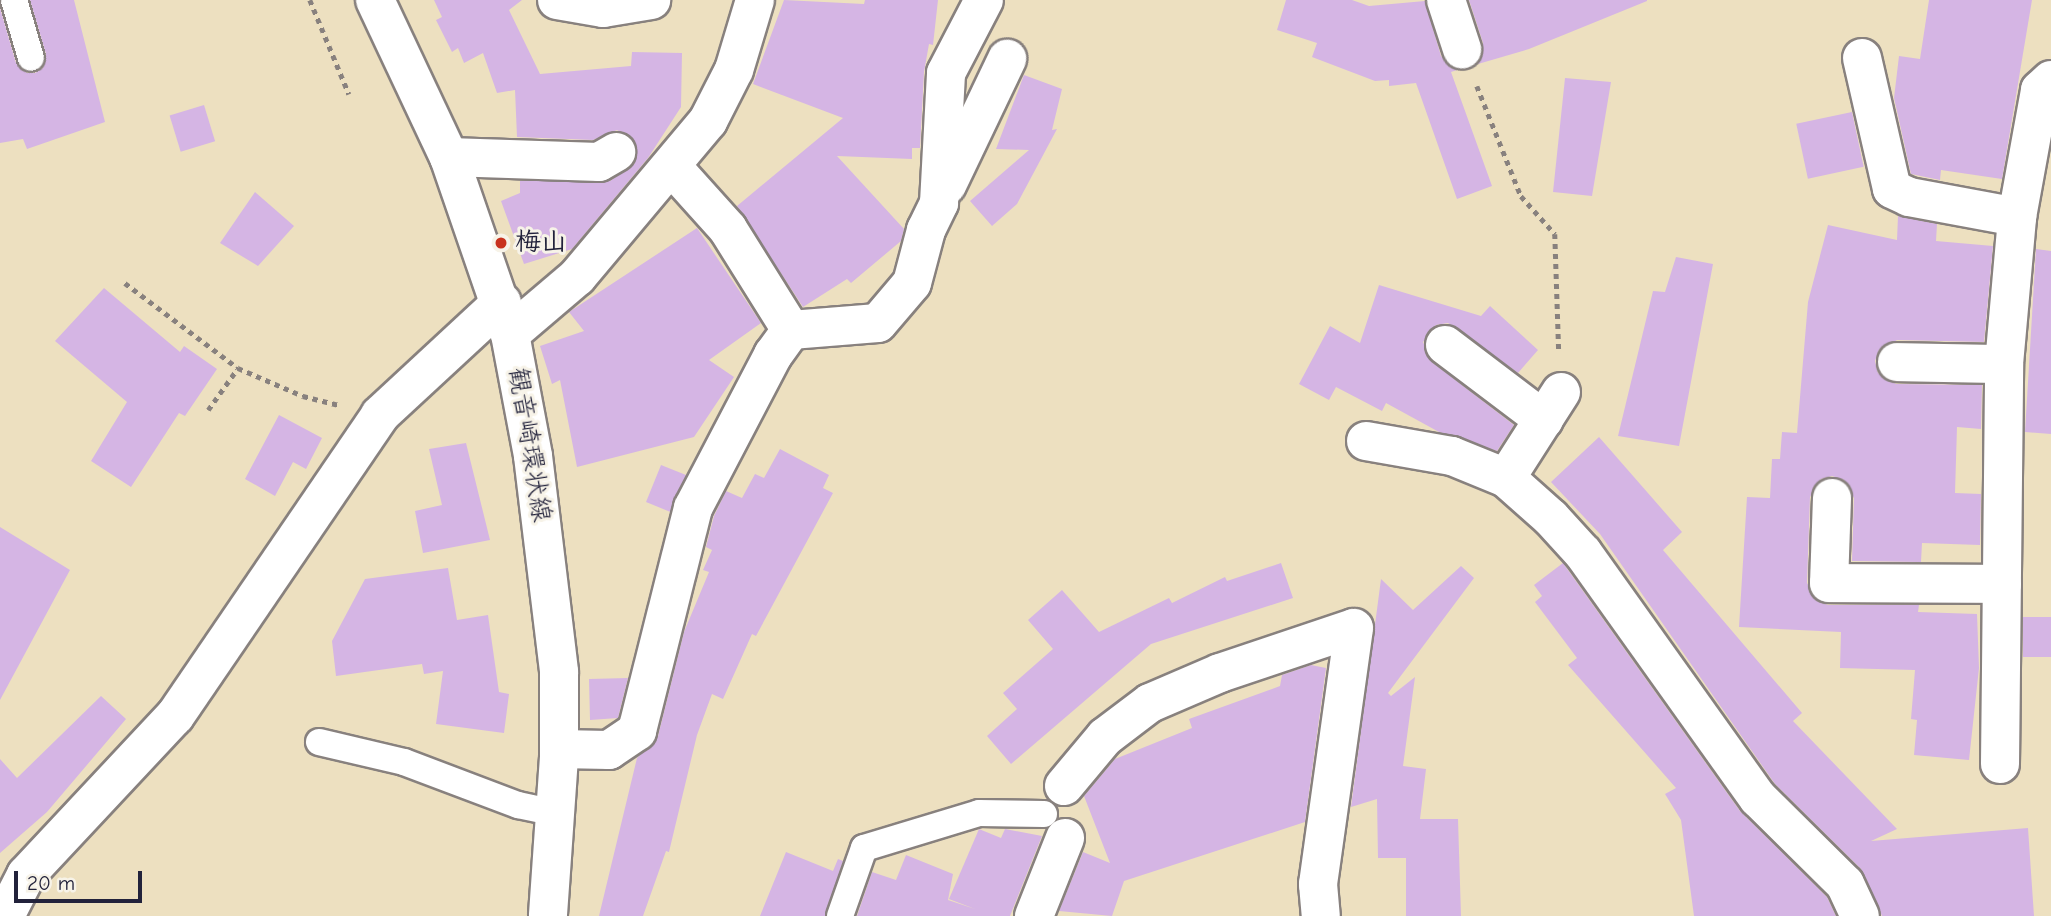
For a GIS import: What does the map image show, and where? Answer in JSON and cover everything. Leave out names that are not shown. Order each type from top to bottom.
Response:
[{"type":"street","name":"観音崎環状線","points":[[375,0],[449,158],[506,318],[550,576],[559,672],[559,749],[548,916]]},
{"type":"street","points":[[557,0],[603,8],[651,0]]},
{"type":"street","points":[[5,916],[26,875],[175,716],[380,415],[506,318],[577,277],[673,168],[708,121],[734,70],[755,0]]},
{"type":"street","points":[[939,203],[946,73],[984,0]]},
{"type":"street","points":[[1446,0],[1462,49]]},
{"type":"street","points":[[1862,58],[1892,188],[1909,197],[2017,217]]},
{"type":"street","points":[[559,749],[609,750],[637,732],[693,508],[773,355],[791,330],[878,323],[912,284],[926,230],[1007,59]]},
{"type":"street","points":[[2000,764],[2004,364],[2017,217],[2040,90],[2051,80]]},
{"type":"street","points":[[449,158],[599,162],[616,152]]},
{"type":"street","points":[[673,168],[728,229],[791,330]]},
{"type":"street","points":[[1446,345],[1553,406],[1506,478]]},
{"type":"street","points":[[1897,362],[2004,364]]},
{"type":"street","points":[[1366,441],[1452,456],[1506,478],[1583,553],[1758,798],[1845,884],[1860,916]]},
{"type":"street","points":[[1832,498],[1829,583],[2002,584]]},
{"type":"street","points":[[1034,916],[1058,813],[1105,737],[1150,703],[1244,664],[1354,628],[1318,884],[1321,916]]},
{"type":"lane","points":[[14,0],[31,58]]},
{"type":"lane","points":[[319,742],[404,762],[518,805],[555,813]]},
{"type":"lane","points":[[841,916],[864,848],[979,813],[1058,813]]},
{"type":"path","points":[[310,0],[349,94]]},
{"type":"path","points":[[1462,49],[1521,196],[1555,234],[1553,406]]},
{"type":"path","points":[[125,283],[238,368],[303,396],[380,415]]},
{"type":"path","points":[[208,410],[238,368]]},
{"type":"building","points":[[30,0],[74,0],[105,122],[27,149],[23,139],[0,143],[0,8],[16,63],[27,73],[35,73],[43,68],[46,54]]},
{"type":"building","points":[[434,0],[522,0],[509,10],[540,74],[631,66],[632,52],[682,53],[681,107],[648,158],[572,249],[524,264],[501,201],[520,193],[520,181],[610,181],[635,163],[635,142],[617,130],[593,140],[517,137],[515,90],[497,93],[483,53],[464,63],[458,48],[452,52],[436,20],[442,17]]},
{"type":"building","points":[[784,0],[864,4],[865,0],[938,0],[933,45],[929,44],[924,72],[920,148],[912,148],[912,159],[837,156],[904,229],[901,241],[851,283],[847,279],[803,307],[737,206],[843,118],[753,84]]},
{"type":"building","points":[[1286,0],[1352,0],[1369,6],[1425,1],[1441,56],[1457,70],[1451,72],[1492,186],[1457,199],[1416,83],[1389,86],[1389,80],[1375,81],[1312,57],[1317,43],[1277,30]]},
{"type":"building","points":[[1469,0],[1647,1],[1529,49],[1478,64],[1483,43]]},
{"type":"building","points":[[1929,0],[2032,0],[2002,179],[1941,170],[1940,180],[1911,174],[1894,98],[1899,56],[1920,59]]},
{"type":"building","points":[[1024,75],[1062,89],[1052,130],[1057,129],[1017,204],[992,226],[970,201],[1029,150],[996,149]]},
{"type":"building","points":[[1565,78],[1611,82],[1592,196],[1553,192]]},
{"type":"building","points":[[204,105],[215,141],[181,152],[170,116]]},
{"type":"building","points":[[1852,112],[1864,167],[1808,179],[1796,124]]},
{"type":"building","points":[[255,192],[294,226],[258,266],[220,243]]},
{"type":"building","points":[[1898,216],[1937,224],[1936,241],[1993,246],[1984,342],[1897,340],[1879,350],[1875,361],[1878,373],[1896,384],[1982,385],[1981,429],[1957,427],[1955,493],[1981,494],[1980,545],[1922,543],[1921,562],[1852,561],[1854,498],[1844,480],[1832,476],[1821,479],[1810,497],[1807,583],[1817,601],[1828,605],[1919,605],[1918,612],[1977,614],[1979,668],[1969,760],[1914,755],[1917,720],[1911,719],[1915,670],[1840,668],[1841,632],[1739,627],[1747,497],[1770,498],[1772,459],[1780,459],[1782,432],[1797,433],[1808,302],[1828,225],[1897,240]]},
{"type":"building","points":[[697,228],[761,323],[709,360],[734,377],[694,437],[577,467],[560,380],[552,384],[540,346],[584,331],[569,312]]},
{"type":"building","points":[[2036,249],[2051,251],[2051,434],[2025,432]]},
{"type":"building","points":[[1676,257],[1713,264],[1679,446],[1618,436],[1653,291],[1665,292]]},
{"type":"building","points":[[1379,285],[1481,316],[1490,306],[1538,350],[1518,373],[1448,323],[1436,325],[1423,342],[1432,362],[1514,425],[1497,451],[1439,432],[1386,403],[1382,411],[1336,387],[1329,400],[1299,384],[1330,326],[1360,343]]},
{"type":"building","points":[[104,288],[180,352],[184,346],[217,369],[185,416],[179,413],[131,487],[91,461],[127,402],[55,341]]},
{"type":"building","points":[[279,415],[322,438],[306,469],[293,462],[275,496],[245,479]]},
{"type":"building","points":[[1599,437],[1682,532],[1663,550],[1802,713],[1793,721],[1897,829],[1871,841],[2028,828],[2034,916],[1882,916],[1861,869],[1775,784],[1600,534],[1551,482]]},
{"type":"building","points":[[466,443],[490,540],[423,553],[415,511],[442,505],[429,449]]},
{"type":"building","points":[[780,449],[829,475],[823,488],[833,493],[756,636],[752,634],[723,699],[712,694],[697,735],[669,852],[666,851],[643,916],[599,916],[637,758],[658,736],[684,632],[709,572],[703,570],[712,550],[706,547],[714,516],[726,491],[742,498],[755,474],[764,478]]},
{"type":"building","points":[[661,465],[686,475],[671,512],[646,502]]},
{"type":"building","points":[[0,527],[70,570],[0,700]]},
{"type":"building","points":[[1281,563],[1293,598],[1151,644],[1011,764],[987,736],[1017,709],[1003,693],[1053,649],[1028,620],[1062,590],[1099,632],[1169,598],[1172,603],[1225,577],[1227,581]]},
{"type":"building","points":[[1563,563],[1740,811],[1827,897],[1836,916],[1694,916],[1681,820],[1665,794],[1676,788],[1568,665],[1577,658],[1535,602],[1542,596],[1534,585]]},
{"type":"building","points":[[1461,566],[1474,578],[1388,693],[1391,696],[1415,677],[1403,766],[1426,769],[1420,819],[1458,819],[1461,916],[1406,916],[1406,858],[1378,858],[1377,799],[1351,807],[1381,579],[1413,610]]},
{"type":"building","points":[[448,568],[457,620],[488,615],[499,692],[509,694],[504,733],[436,724],[443,671],[424,674],[422,664],[336,676],[332,641],[365,579]]},
{"type":"building","points":[[2023,617],[2051,617],[2051,657],[2023,657]]},
{"type":"building","points":[[1311,665],[1326,668],[1305,822],[1124,881],[1112,916],[1059,911],[1083,852],[1110,863],[1084,796],[1115,759],[1192,728],[1189,719],[1280,686],[1282,675]]},
{"type":"building","points":[[628,678],[618,718],[590,720],[589,679]]},
{"type":"building","points":[[101,696],[126,719],[47,812],[0,853],[0,759],[17,778]]},
{"type":"building","points":[[979,829],[1001,838],[1005,829],[1042,836],[1010,916],[857,916],[872,872],[896,880],[906,855],[953,874],[948,900],[975,909],[949,899]]},
{"type":"building","points":[[786,852],[833,871],[838,859],[843,861],[825,916],[760,916]]},
{"type":"place","name":"梅山","points":[[501,243]]}]
